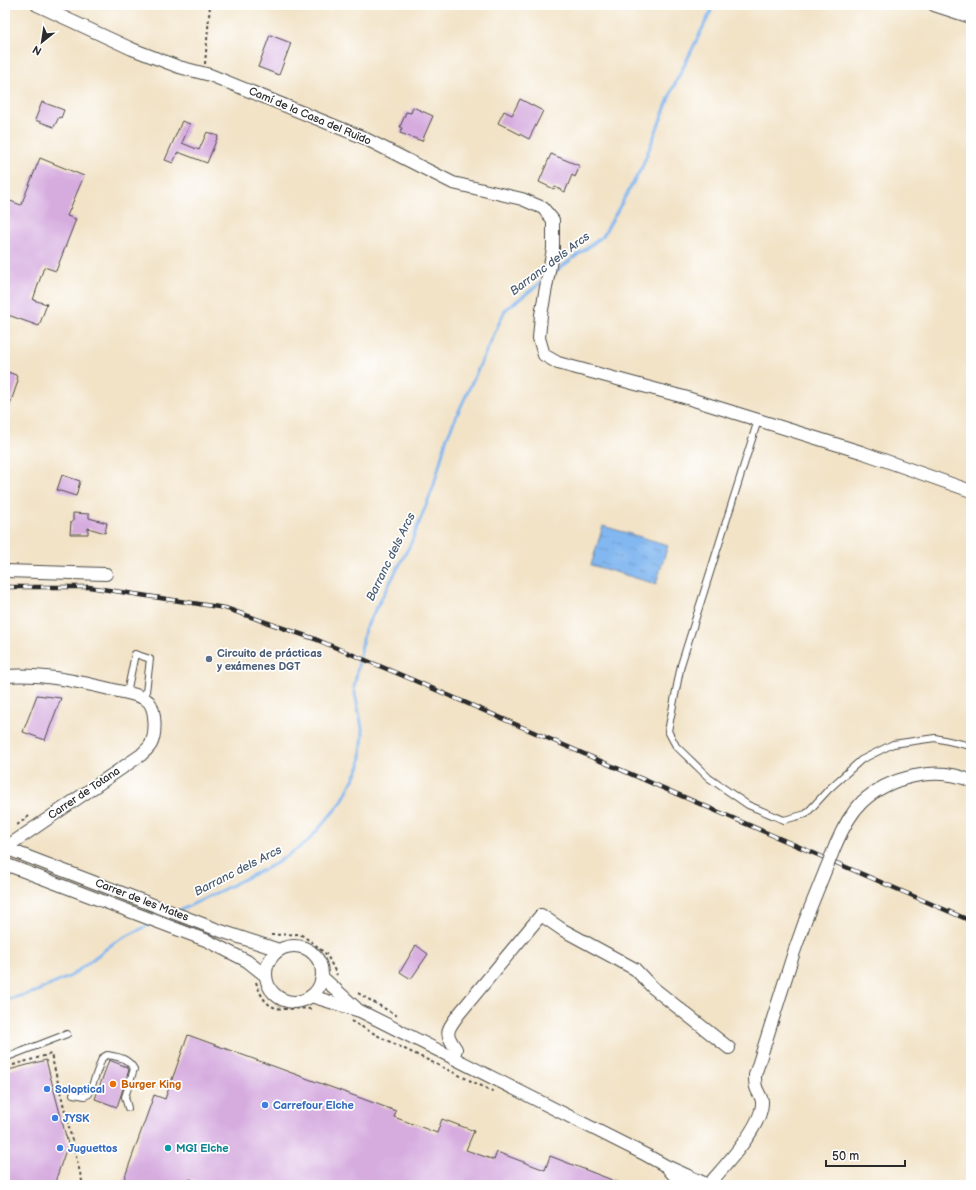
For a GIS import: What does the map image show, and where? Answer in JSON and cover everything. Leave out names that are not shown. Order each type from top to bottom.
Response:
[{"type":"street","name":"Camí de la Casa del Ruïdo","points":[[37,5],[132,50],[179,67],[205,73],[362,137],[453,183],[522,199],[543,208],[553,220],[553,249],[541,315],[539,338],[544,355],[558,363],[684,397],[861,452],[971,491]]},
{"type":"street","points":[[934,5],[971,17]]},
{"type":"street","points":[[5,571],[106,574]]},
{"type":"street","points":[[5,676],[19,675],[68,680],[127,693],[145,700]]},
{"type":"street","name":"Carrer de Totana","points":[[5,848],[141,755],[151,744],[154,732],[155,716],[149,702],[145,700]]},
{"type":"street","points":[[311,996],[360,1011],[666,1166],[712,1184],[755,1126],[760,1114],[762,1101],[756,1086],[755,1075],[805,921],[843,827],[862,802],[888,784],[915,775],[940,774],[965,778],[971,781]]},
{"type":"street","name":"Carrer de les Mates","points":[[5,848],[221,931],[279,950]]},
{"type":"street","name":"Carrer de les Mates","points":[[5,864],[208,941],[247,961],[266,976]]},
{"type":"street","points":[[453,1058],[456,1049],[448,1038],[448,1030],[458,1015],[541,915],[563,930],[635,969],[652,987],[729,1048]]},
{"type":"street","points":[[288,946],[305,948],[312,953],[320,964],[322,977],[320,984],[311,996],[295,1002],[287,1001],[272,992],[266,976],[266,968],[273,954],[279,950],[288,946]]},
{"type":"street","points":[[322,977],[360,1011]]},
{"type":"street","points":[[666,1166],[683,1185]]},
{"type":"lane","points":[[758,420],[681,665],[668,731],[676,746],[709,778],[748,805],[784,820],[806,814],[829,789],[861,760],[893,744],[935,738],[971,746]]},
{"type":"lane","points":[[127,693],[135,654],[150,659],[145,700]]},
{"type":"lane","points":[[5,1058],[67,1034]]},
{"type":"lane","points":[[73,1094],[85,1096],[89,1094],[102,1058],[107,1054],[130,1062],[134,1068],[125,1097],[128,1108]]},
{"type":"path","points":[[205,73],[210,5]]},
{"type":"path","points":[[17,825],[29,816],[36,826]]},
{"type":"path","points":[[267,935],[300,934],[327,955],[339,978]]},
{"type":"path","points":[[265,1001],[273,1007],[281,1010],[304,1008],[318,1009]]},
{"type":"path","points":[[346,1018],[384,1039]]},
{"type":"path","points":[[12,1065],[51,1054],[82,1180],[80,1185]]},
{"type":"path","points":[[195,1185],[196,1181]]},
{"type":"water","points":[[603,526],[668,545],[656,584],[591,565]]},
{"type":"building","points":[[270,35],[291,43],[279,75],[258,67]]},
{"type":"building","points":[[520,99],[543,111],[529,139],[498,123],[504,111],[512,115]]},
{"type":"building","points":[[42,102],[64,110],[61,118],[59,117],[54,127],[35,120]]},
{"type":"building","points":[[413,107],[433,116],[422,141],[400,133],[402,128],[400,127],[406,112],[411,113]]},
{"type":"building","points":[[182,121],[190,124],[182,143],[199,150],[207,132],[218,136],[207,163],[178,152],[173,163],[165,160]]},
{"type":"building","points":[[551,154],[580,166],[575,177],[572,175],[565,192],[539,182]]},
{"type":"building","points":[[40,158],[84,176],[67,216],[76,219],[56,271],[44,267],[33,300],[47,304],[39,326],[5,314],[5,199],[21,205]]},
{"type":"building","points":[[5,371],[16,375],[18,381],[6,416],[5,416]]},
{"type":"building","points":[[62,475],[80,481],[76,496],[57,490]]},
{"type":"building","points":[[73,513],[89,514],[89,518],[107,523],[105,533],[88,528],[88,534],[70,534],[71,522],[73,522]]},
{"type":"building","points":[[37,695],[61,698],[45,740],[23,732]]},
{"type":"building","points":[[416,945],[428,954],[411,979],[400,972]]},
{"type":"building","name":"Carrefour Elche","points":[[188,1035],[396,1111],[394,1117],[437,1133],[442,1119],[474,1131],[466,1150],[494,1160],[497,1152],[545,1170],[550,1156],[625,1185],[226,1185],[218,1182],[217,1185],[206,1185],[190,1179],[188,1185],[122,1185],[154,1095],[165,1099]]},
{"type":"building","points":[[46,1060],[68,1144],[54,1185],[5,1185],[5,1071]]},
{"type":"building","name":"Burger King","points":[[109,1060],[127,1067],[129,1070],[117,1107],[95,1099]]},
{"type":"waterway","name":"Barranc dels Arcs","points":[[552,274],[603,236],[642,167],[673,88],[714,5]]},
{"type":"waterway","name":"Barranc dels Arcs","points":[[179,911],[275,864],[307,842],[341,803],[360,766],[363,733],[354,688],[365,629],[410,545],[433,488],[447,437],[505,310],[543,281]]},
{"type":"waterway","name":"Barranc dels Arcs","points":[[5,1000],[35,992],[71,976],[115,942],[153,923]]},
{"type":"railway","points":[[5,587],[89,587],[225,608],[315,639],[971,921]]},
{"type":"place","name":"Circuito de prácticas y exámenes DGT","points":[[209,659]]},
{"type":"place","name":"Burger King","points":[[113,1084]]},
{"type":"place","name":"Soloptical","points":[[47,1089]]},
{"type":"place","name":"Carrefour Elche","points":[[265,1105]]},
{"type":"place","name":"JYSK","points":[[55,1118]]},
{"type":"place","name":"Juguettos","points":[[60,1148]]},
{"type":"place","name":"MGI Elche","points":[[168,1148]]}]
